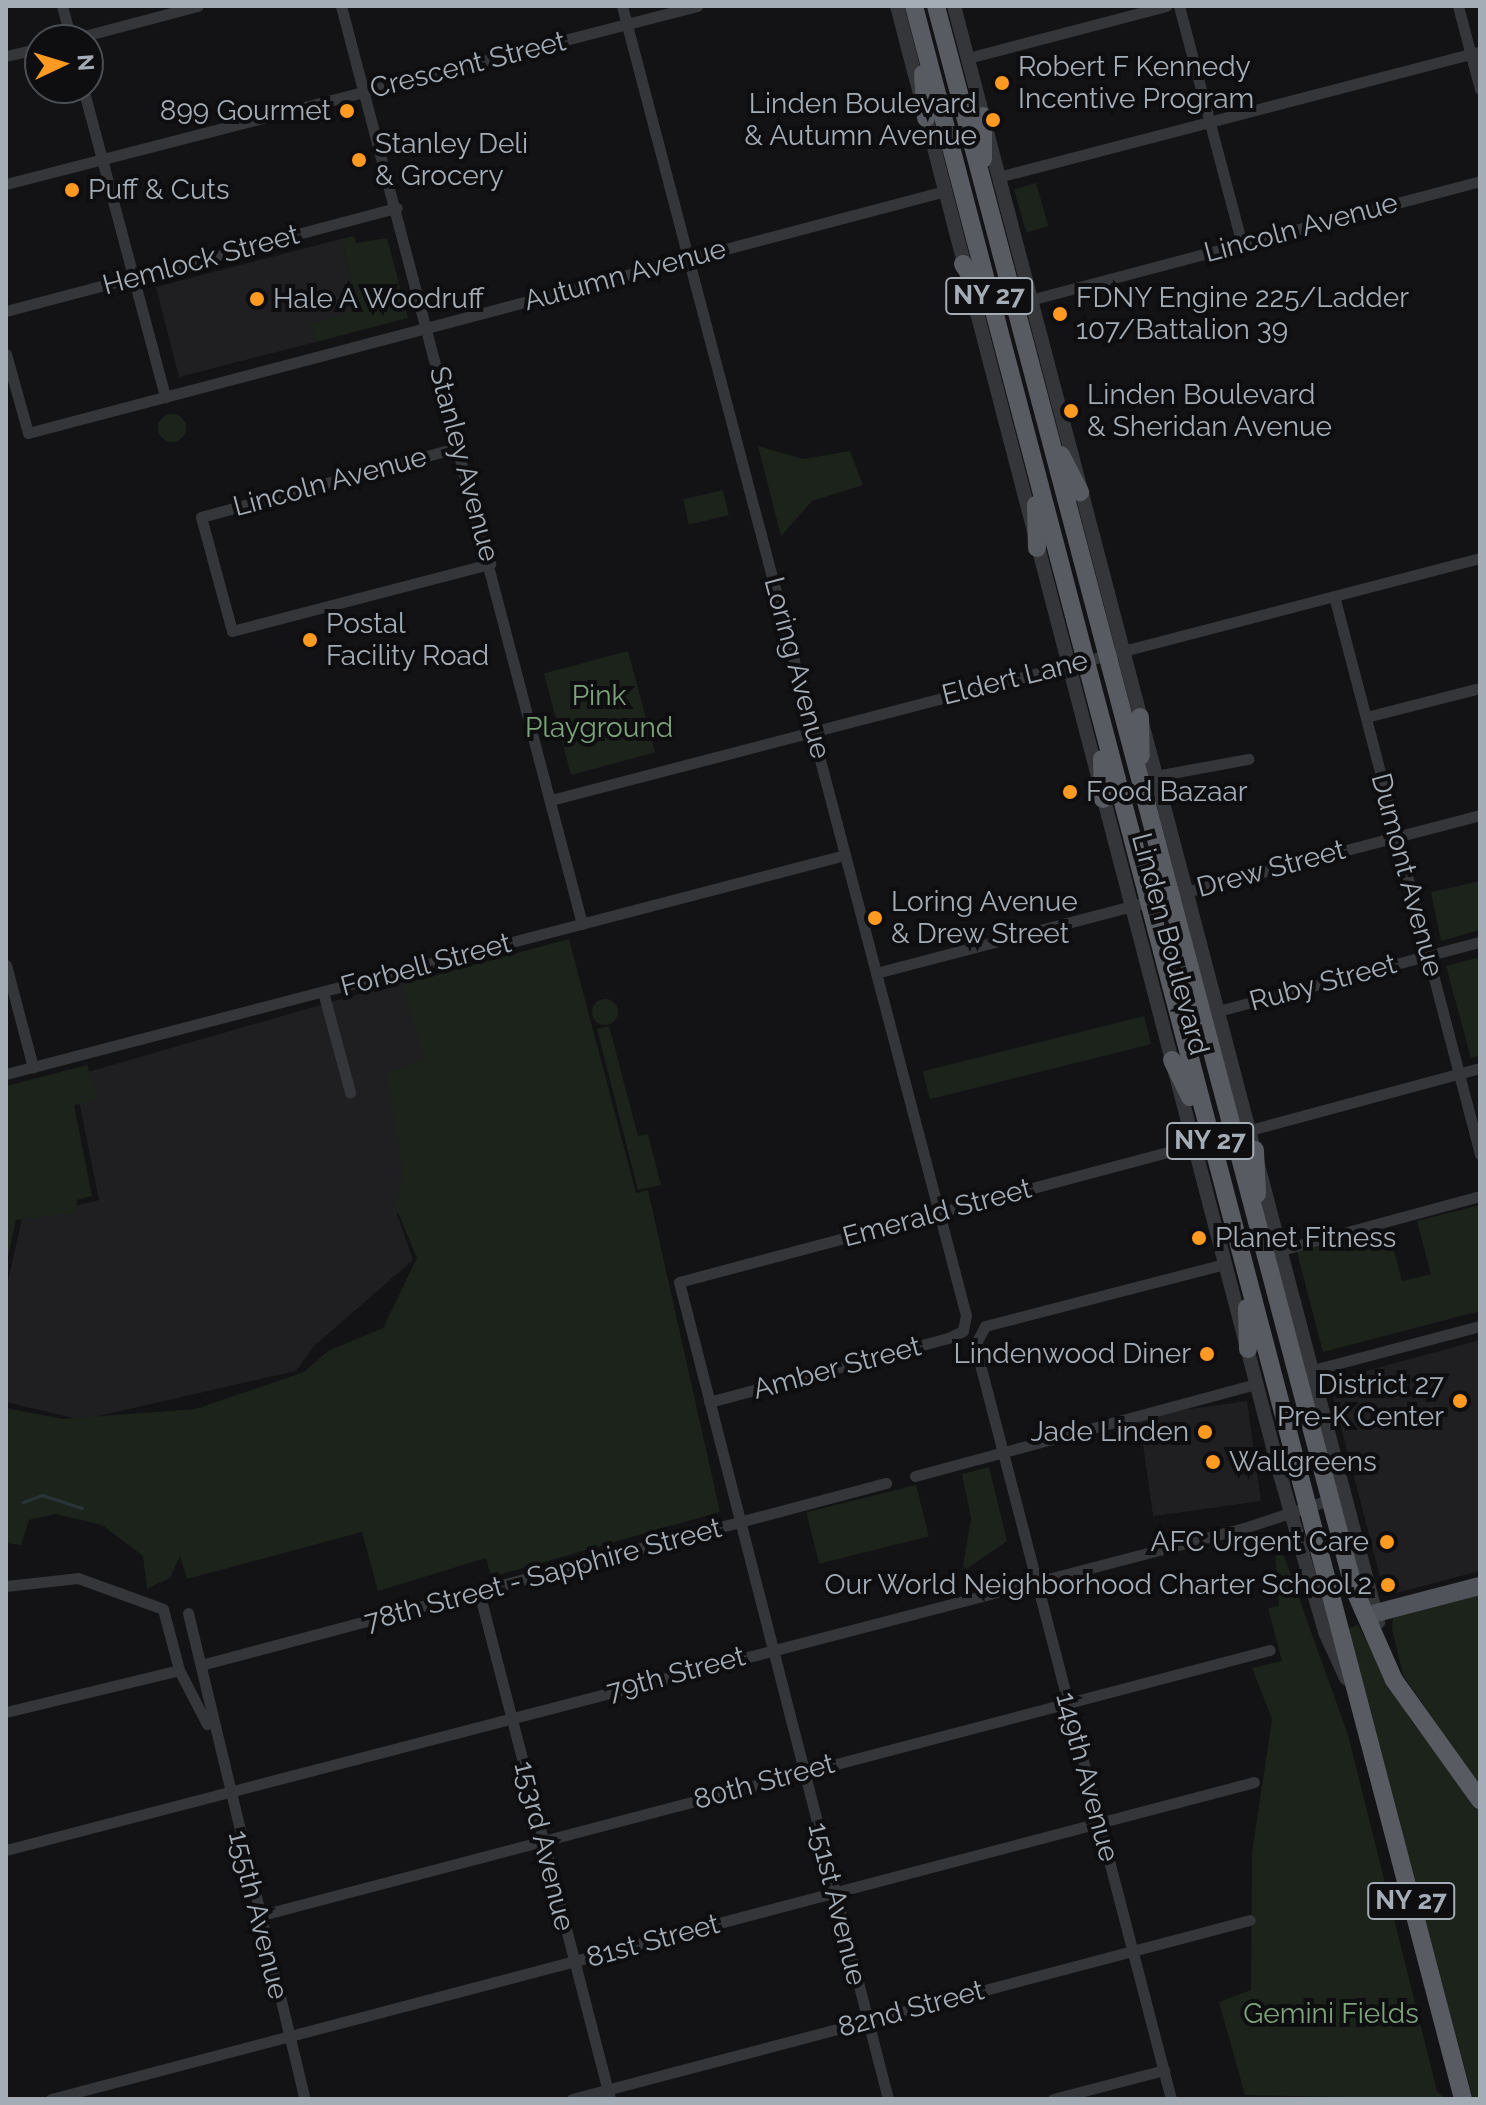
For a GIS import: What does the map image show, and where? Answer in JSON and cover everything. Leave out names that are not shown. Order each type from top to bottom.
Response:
[{"type":"highway","name":"Linden Boulevard","points":[[914,6],[1035,470],[1076,662],[1101,724],[1138,904],[1201,1139],[1246,1277],[1299,1510],[1358,1704],[1463,2099]]},
{"type":"highway","name":"Linden Boulevard","points":[[936,6],[991,184],[1046,429],[1113,653],[1143,791],[1179,893],[1260,1237],[1370,1615],[1394,1680],[1480,1800]]},
{"type":"highway","points":[[921,35],[926,118]]},
{"type":"highway","points":[[983,116],[991,184]]},
{"type":"highway","points":[[963,264],[993,310]]},
{"type":"highway","points":[[1046,429],[1080,492]]},
{"type":"highway","points":[[1035,470],[1037,548]]},
{"type":"highway","points":[[1140,717],[1143,791]]},
{"type":"highway","points":[[1101,724],[1103,799]]},
{"type":"highway","points":[[1172,1060],[1201,1139]]},
{"type":"highway","points":[[1255,1150],[1260,1237]]},
{"type":"highway","points":[[1246,1277],[1248,1349]]},
{"type":"main road","points":[[1370,1615],[1480,1586]]},
{"type":"street","points":[[104,31],[198,6]]},
{"type":"street","name":"Stanley Avenue","points":[[341,6],[460,447],[582,924]]},
{"type":"street","name":"Loring Avenue","points":[[622,6],[966,1315],[963,1331]]},
{"type":"street","name":"Crescent Street","points":[[6,184],[697,6]]},
{"type":"street","name":"Linden Boulevard","points":[[897,6],[1037,548],[1076,662],[1103,799],[1138,904],[1172,1060]]},
{"type":"street","points":[[954,6],[983,116]]},
{"type":"street","points":[[968,58],[1166,6]]},
{"type":"street","points":[[1179,6],[1242,244]]},
{"type":"street","points":[[1458,6],[1475,52],[1480,89]]},
{"type":"street","points":[[991,184],[1475,52]]},
{"type":"street","points":[[87,104],[165,397]]},
{"type":"street","name":"Lincoln Avenue","points":[[1030,300],[1480,181]]},
{"type":"street","name":"Linden Boulevard","points":[[991,184],[1030,300],[1080,492],[1113,653],[1140,717],[1179,893],[1218,1011],[1250,1130],[1313,1370],[1336,1497]]},
{"type":"street","name":"Autumn Avenue","points":[[6,354],[28,433],[945,191]]},
{"type":"street","name":"Hemlock Street","points":[[6,311],[397,208]]},
{"type":"street","name":"Lincoln Avenue","points":[[460,447],[201,517],[232,631],[490,564]]},
{"type":"street","name":"Eldert Lane","points":[[551,800],[1480,558]]},
{"type":"street","name":"Dumont Avenue","points":[[1334,596],[1480,1154]]},
{"type":"street","points":[[1366,717],[1480,688]]},
{"type":"street","points":[[1155,776],[1248,759]]},
{"type":"street","name":"Drew Street","points":[[876,973],[1480,815]]},
{"type":"street","name":"Forbell Street","points":[[6,1074],[845,855]]},
{"type":"street","name":"Ruby Street","points":[[1218,1011],[1480,942]]},
{"type":"street","points":[[6,965],[33,1067]]},
{"type":"street","points":[[323,992],[350,1092]]},
{"type":"street","points":[[1250,1130],[1480,1068]]},
{"type":"street","name":"Linden Boulevard","points":[[1201,1139],[1225,1264],[1257,1384],[1299,1510]]},
{"type":"street","name":"Emerald Street","points":[[709,1402],[679,1282],[1201,1139]]},
{"type":"street","points":[[1281,1250],[1480,1196]]},
{"type":"street","points":[[1003,1455],[979,1335],[985,1326],[1225,1264]]},
{"type":"street","points":[[1313,1370],[1480,1326]]},
{"type":"street","name":"Amber Street","points":[[709,1402],[963,1331]]},
{"type":"street","points":[[915,1476],[1003,1455],[1257,1384]]},
{"type":"street","points":[[709,1402],[741,1522]]},
{"type":"street","name":"149th Avenue","points":[[1003,1455],[1171,2099]]},
{"type":"street","name":"78th Street - Sapphire Street","points":[[201,1665],[886,1483]]},
{"type":"street","name":"79th Street","points":[[6,1850],[1299,1510],[1336,1497]]},
{"type":"street","name":"151st Avenue","points":[[741,1522],[833,1893],[888,2099]]},
{"type":"street","name":"155th Avenue","points":[[6,1586],[41,1577],[78,1578],[163,1609],[179,1670],[211,1731]]},
{"type":"street","name":"153rd Avenue","points":[[479,1592],[572,1962],[609,2094]]},
{"type":"street","name":"155th Avenue","points":[[188,1613],[201,1665],[211,1731],[305,2099]]},
{"type":"street","name":"80th Street","points":[[258,1916],[1270,1650]]},
{"type":"street","points":[[6,1712],[179,1670]]},
{"type":"street","name":"81st Street","points":[[51,2099],[1254,1782]]},
{"type":"street","name":"82nd Street","points":[[572,2099],[609,2094],[867,2020],[1250,1920]]},
{"type":"street","points":[[1053,2099],[1164,2070]]},
{"type":"shaded area","name":"Hale A Woodruff","points":[[341,239],[359,311],[312,323],[316,342],[179,377],[156,287]]},
{"type":"shaded area","points":[[411,979],[467,1195],[397,1214],[413,1260],[313,1347],[296,1371],[81,1420],[6,1402],[6,1290],[22,1219],[99,1200],[74,1076]]},
{"type":"shaded area","points":[[1480,1340],[1480,1571],[1385,1596],[1329,1381]]},
{"type":"shaded area","points":[[1247,1401],[1261,1501],[1153,1516],[1139,1416]]},
{"type":"green space","points":[[1036,183],[1048,226],[1026,233],[1014,189]]},
{"type":"green space","points":[[354,236],[356,243],[387,238],[408,318],[316,342],[311,323],[359,310],[341,239]]},
{"type":"green space","points":[[172,414],[182,418],[186,428],[182,438],[172,442],[162,438],[158,428],[162,418]]},
{"type":"green space","points":[[758,446],[803,459],[850,451],[863,485],[812,501],[781,536]]},
{"type":"green space","points":[[723,490],[729,515],[689,525],[683,499]]},
{"type":"green space","name":"Pink Playground","points":[[628,651],[655,752],[571,775],[544,674]]},
{"type":"green space","points":[[1480,881],[1480,930],[1441,941],[1431,892]]},
{"type":"green space","points":[[569,939],[636,1193],[648,1190],[720,1512],[491,1577],[486,1558],[378,1591],[362,1532],[187,1579],[180,1556],[170,1578],[147,1589],[143,1556],[102,1525],[55,1514],[29,1520],[21,1545],[6,1543],[6,1408],[63,1419],[196,1409],[304,1372],[328,1351],[383,1328],[417,1258],[396,1208],[403,1172],[387,1073],[425,1059],[402,984]]},
{"type":"green space","points":[[1480,957],[1480,1056],[1471,1058],[1446,966]]},
{"type":"green space","points":[[605,999],[614,1003],[618,1012],[614,1021],[605,1025],[596,1021],[592,1012],[596,1003]]},
{"type":"green space","points":[[1144,1016],[1151,1044],[930,1099],[923,1071]]},
{"type":"green space","points":[[609,1026],[638,1136],[648,1134],[661,1185],[638,1190],[597,1029]]},
{"type":"green space","points":[[87,1065],[98,1100],[74,1105],[92,1196],[77,1200],[75,1213],[16,1220],[6,1266],[6,1086]]},
{"type":"green space","points":[[1480,1205],[1480,1311],[1323,1352],[1297,1252],[1388,1228],[1402,1281],[1431,1274],[1417,1221]]},
{"type":"green space","points":[[989,1467],[1007,1541],[962,1572],[971,1518],[962,1474]]},
{"type":"green space","points":[[916,1485],[929,1536],[819,1564],[806,1512]]},
{"type":"green space","name":"Gemini Fields","points":[[1275,1549],[1284,1556],[1348,1735],[1437,2091],[1445,2099],[1245,2095],[1219,2002],[1251,1990],[1252,1853],[1272,1719],[1252,1668],[1282,1661],[1268,1608],[1279,1606]]},
{"type":"green space","points":[[1480,1595],[1480,1788],[1403,1675],[1392,1628],[1393,1618]]},
{"type":"green space","points":[[1358,1625],[1410,1719],[1480,1811],[1480,2099],[1473,2099],[1347,1629]]},
{"type":"waterway","points":[[23,1502],[42,1495],[82,1508]]},
{"type":"place","name":"Robert F Kennedy Incentive Program","points":[[1002,83]]},
{"type":"place","name":"899 Gourmet","points":[[347,111]]},
{"type":"place","name":"Linden Boulevard & Autumn Avenue","points":[[993,120]]},
{"type":"place","name":"Stanley Deli & Grocery","points":[[359,160]]},
{"type":"place","name":"Puff & Cuts","points":[[72,190]]},
{"type":"place","name":"Hale A Woodruff","points":[[257,299]]},
{"type":"place","name":"FDNY Engine 225/Ladder 107/Battalion 39","points":[[1060,314]]},
{"type":"place","name":"Linden Boulevard & Sheridan Avenue","points":[[1071,411]]},
{"type":"place","name":"Postal Facility Road","points":[[310,640]]},
{"type":"place","name":"Food Bazaar","points":[[1070,792]]},
{"type":"place","name":"Loring Avenue & Drew Street","points":[[875,918]]},
{"type":"place","name":"Planet Fitness","points":[[1199,1238]]},
{"type":"place","name":"Lindenwood Diner","points":[[1207,1354]]},
{"type":"place","name":"District 27 Pre-K Center","points":[[1460,1401]]},
{"type":"place","name":"Jade Linden","points":[[1205,1432]]},
{"type":"place","name":"Wallgreens","points":[[1213,1462]]},
{"type":"place","name":"AFC Urgent Care","points":[[1387,1542]]},
{"type":"place","name":"Our World Neighborhood Charter School 2","points":[[1388,1585]]}]
